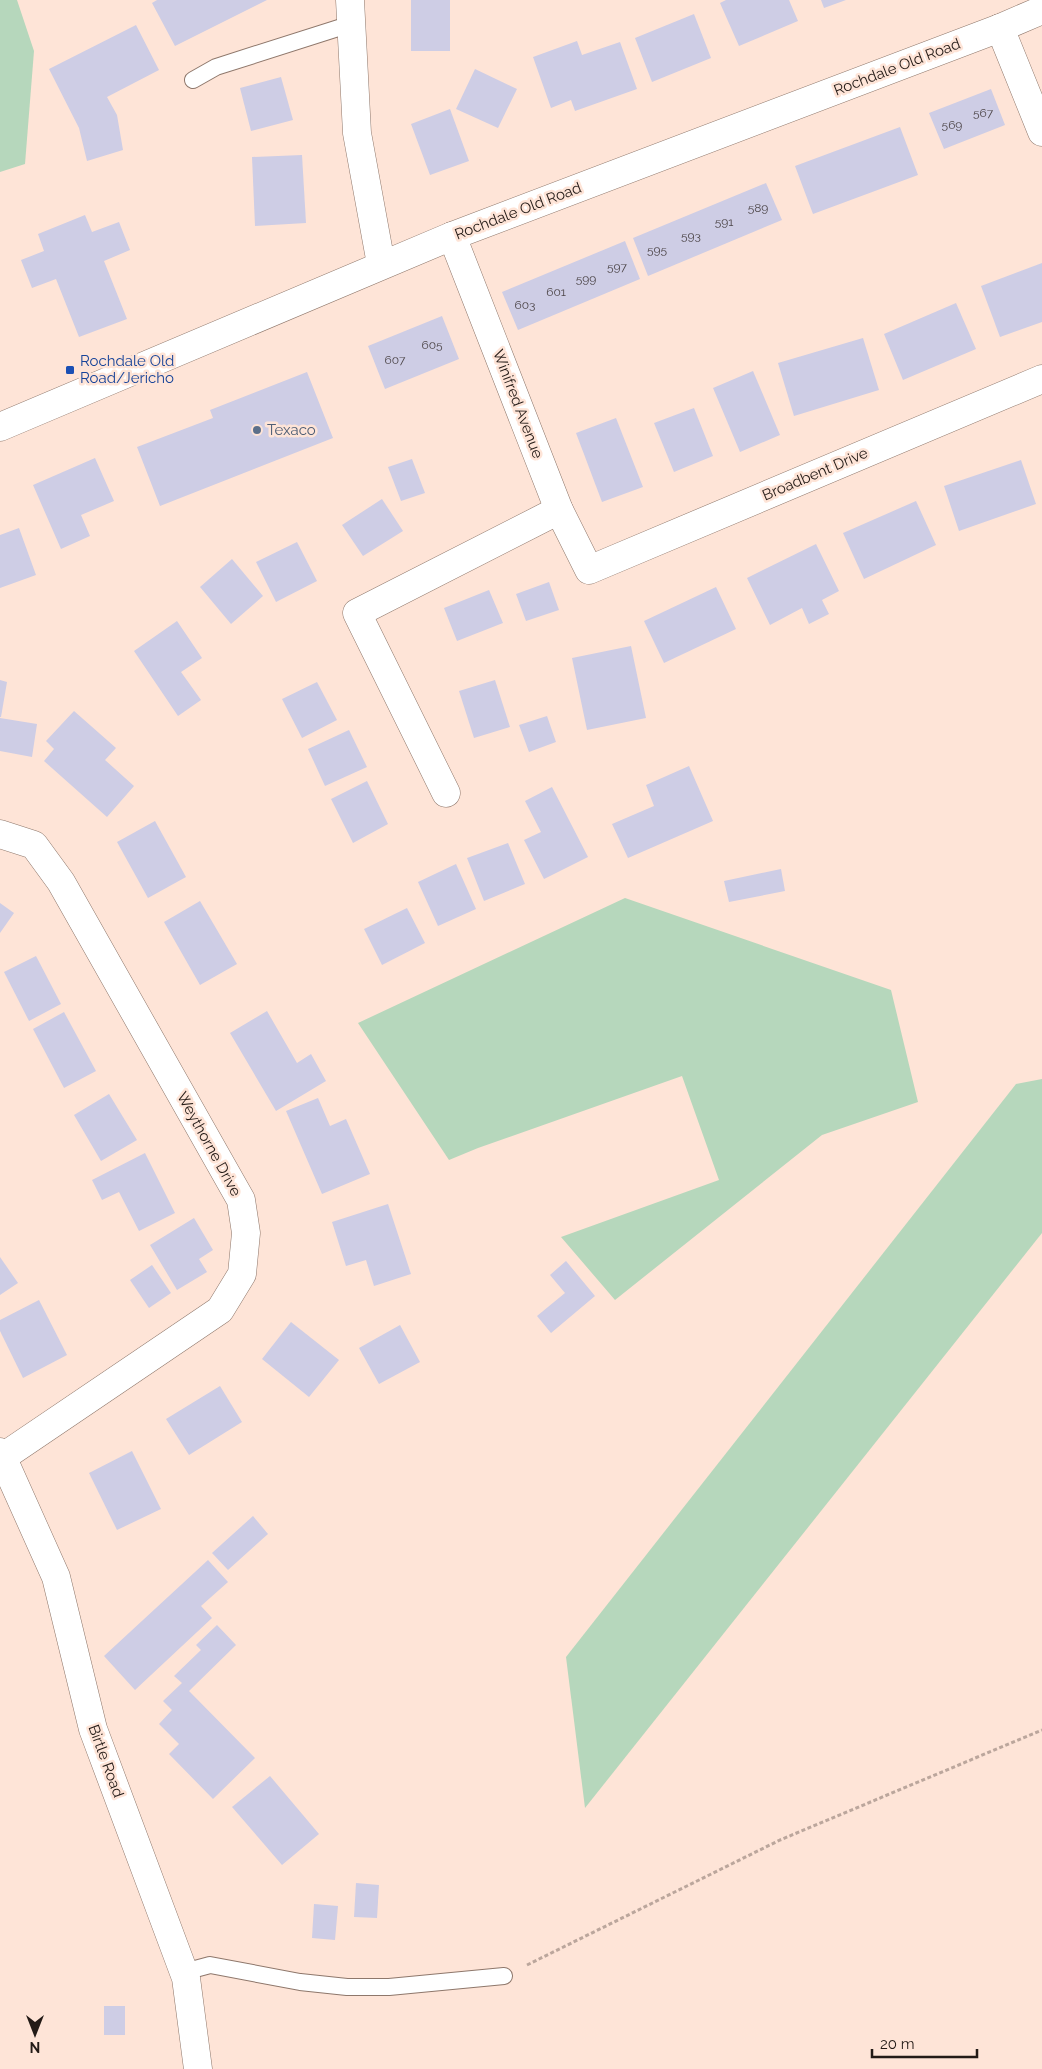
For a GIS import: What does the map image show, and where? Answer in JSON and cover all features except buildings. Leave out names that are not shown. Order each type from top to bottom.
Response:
[{"type":"street","name":"Rochdale Old Road","points":[[0,427],[381,264],[1000,28],[1042,10]]},
{"type":"street","points":[[351,12],[357,133],[381,264]]},
{"type":"street","points":[[1000,28],[1042,132]]},
{"type":"street","name":"Winifred Avenue","points":[[452,236],[559,510],[589,570]]},
{"type":"street","name":"Broadbent Drive","points":[[589,570],[1042,379]]},
{"type":"street","points":[[446,793],[357,612],[559,510]]},
{"type":"street","name":"Weythorne Drive","points":[[0,834],[34,846],[62,882],[241,1200],[246,1233],[242,1274],[220,1310],[2,1454]]},
{"type":"street","name":"Birtle Road","points":[[2,1454],[56,1577],[94,1729],[184,1972],[198,2069]]},
{"type":"lane","points":[[193,80],[216,67],[351,12]]},
{"type":"lane","points":[[184,1972],[210,1965],[300,1982],[347,1987],[389,1987],[504,1976]]},
{"type":"path","points":[[504,1976],[780,1840],[1042,1730]]},
{"type":"green space","points":[[0,0],[17,0],[34,51],[25,164],[0,172]]},
{"type":"green space","points":[[625,898],[891,990],[918,1102],[822,1135],[615,1300],[561,1237],[719,1180],[682,1076],[449,1160],[358,1023]]},
{"type":"green space","points":[[1042,1079],[1042,1233],[585,1808],[566,1657],[1016,1084]]},
{"type":"place","name":"Rochdale Old Road/Jericho","points":[[70,370]]},
{"type":"place","name":"Texaco","points":[[257,430]]}]
